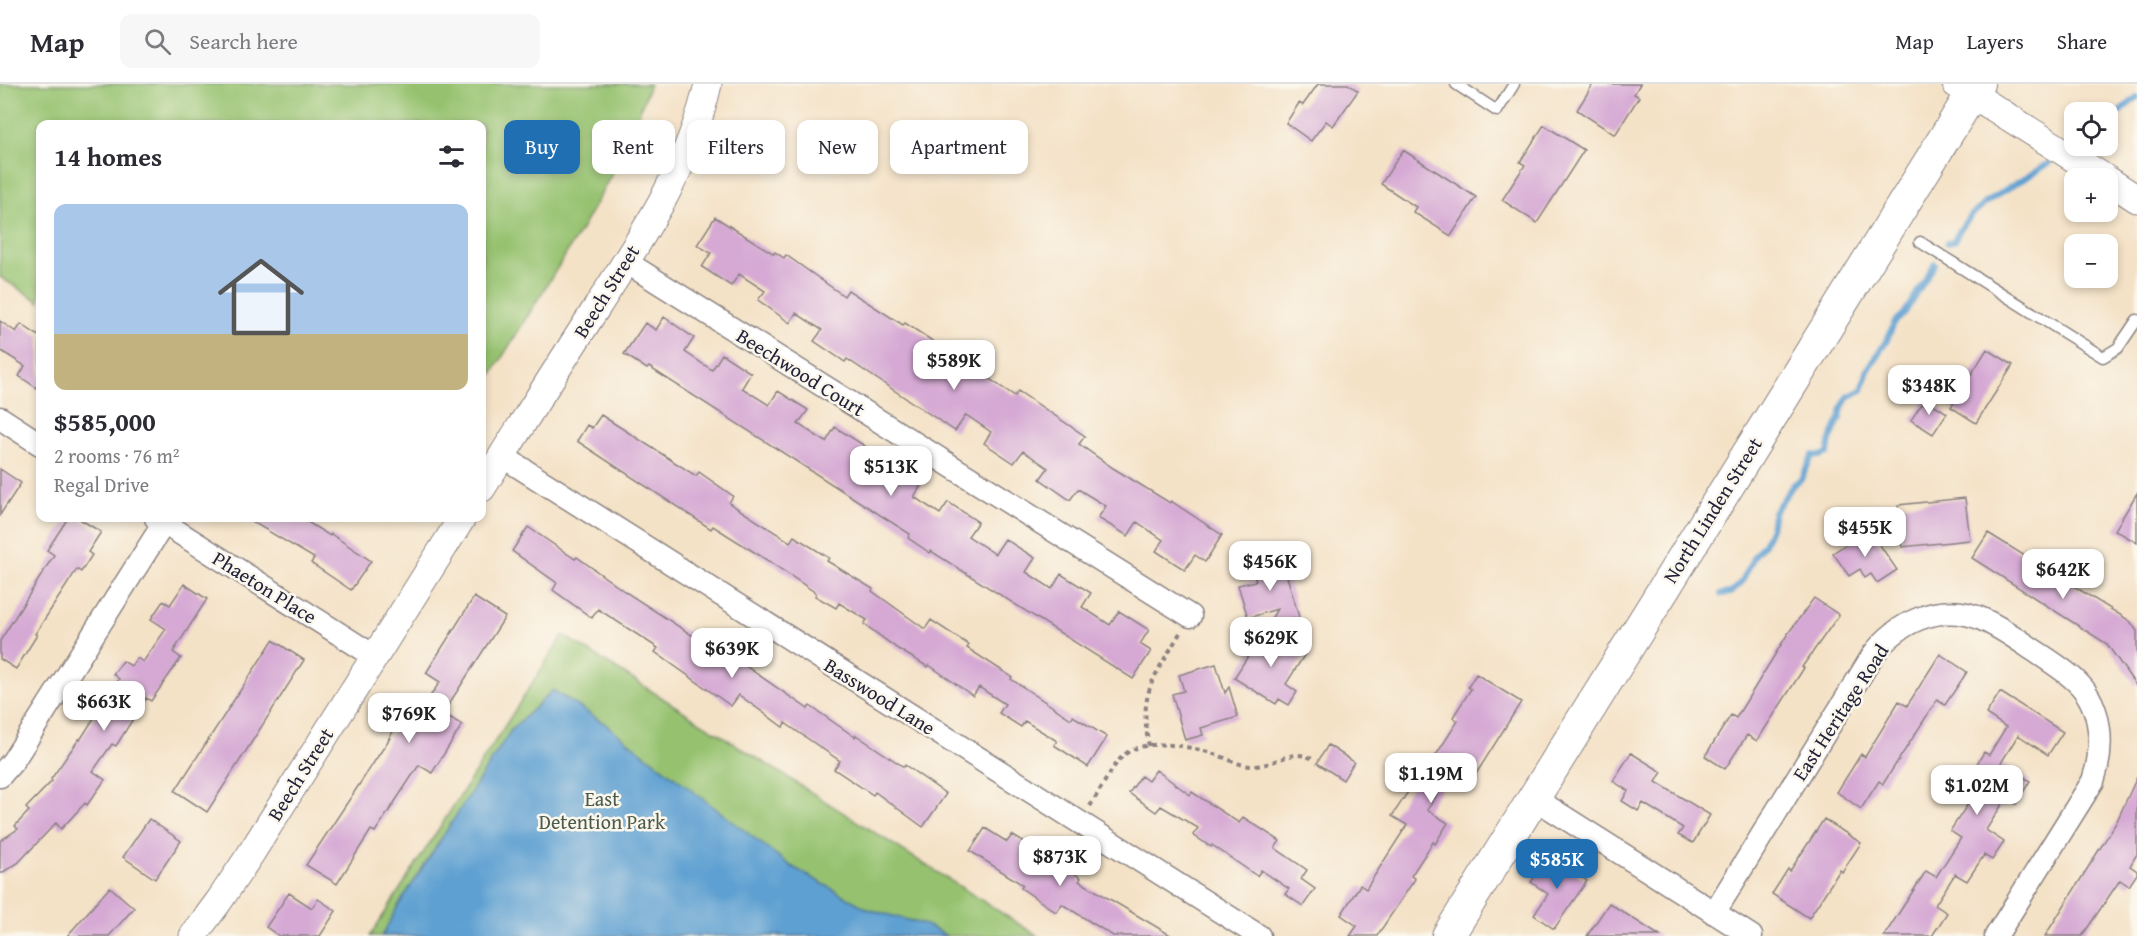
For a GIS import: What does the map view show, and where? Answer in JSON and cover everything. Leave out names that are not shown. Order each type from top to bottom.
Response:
[{"type":"main road","name":"North Linden Street","points":[[1448,936],[1968,87]]},
{"type":"street","name":"Beech Street","points":[[486,482],[626,262],[664,197],[678,168],[704,101],[708,84]]},
{"type":"street","points":[[1968,87],[2090,168]]},
{"type":"street","points":[[2118,187],[2137,199]]},
{"type":"street","name":"Beechwood Court","points":[[626,262],[1190,616]]},
{"type":"street","points":[[0,418],[36,441]]},
{"type":"street","name":"Basswood Lane","points":[[502,456],[1259,936]]},
{"type":"street","points":[[0,776],[13,761],[159,522]]},
{"type":"street","name":"Phaeton Place","points":[[163,522],[374,656]]},
{"type":"street","name":"Beech Street","points":[[193,936],[250,855],[459,522]]},
{"type":"street","name":"East Heritage Road","points":[[1714,913],[1873,655],[1892,633],[1904,625],[1933,614],[1961,613],[1988,622],[2062,669],[2079,684],[2089,697],[2098,723],[2100,752],[2093,781],[1996,936]]},
{"type":"street","points":[[1534,798],[1751,936]]},
{"type":"lane","points":[[1456,84],[1497,111],[1514,84]]},
{"type":"lane","points":[[1920,242],[2103,357],[2118,348],[2137,320]]},
{"type":"path","points":[[1149,746],[1145,724],[1148,688],[1190,616]]},
{"type":"path","points":[[1079,822],[1122,757],[1134,750],[1149,746],[1187,746],[1238,764],[1253,766],[1301,754],[1315,760]]},
{"type":"green space","points":[[0,84],[650,84],[636,120],[592,120],[592,174],[612,174],[582,228],[486,384],[486,120],[36,120],[36,300],[0,277]]},
{"type":"green space","name":"East Detention Park","points":[[563,635],[1038,936],[370,936]]},
{"type":"water","name":"East Detention Park","points":[[553,690],[604,723],[791,866],[868,909],[926,925],[947,936],[382,936],[398,906],[511,730]]},
{"type":"building","points":[[1318,84],[1348,84],[1358,91],[1333,126],[1326,121],[1311,141],[1286,123],[1299,103],[1303,105]]},
{"type":"building","points":[[1593,84],[1640,84],[1634,94],[1639,97],[1615,135],[1577,110]]},
{"type":"building","points":[[1544,125],[1584,150],[1537,223],[1502,200],[1525,165],[1520,162]]},
{"type":"building","points":[[1403,150],[1476,197],[1451,236],[1413,212],[1416,207],[1381,184]]},
{"type":"building","points":[[715,217],[774,254],[775,252],[784,258],[786,255],[844,296],[848,290],[903,325],[905,323],[1015,396],[1018,391],[1085,436],[1079,444],[1113,468],[1170,503],[1171,501],[1222,535],[1205,562],[1195,555],[1185,570],[1156,551],[1163,540],[1137,522],[1128,536],[1098,518],[1106,506],[1078,489],[1070,500],[1040,479],[1048,468],[1023,451],[1014,463],[984,443],[991,432],[966,415],[955,431],[847,359],[845,362],[814,341],[822,330],[796,313],[790,323],[758,300],[765,291],[739,274],[731,286],[702,267],[711,253],[697,245]]},
{"type":"building","points":[[664,317],[694,338],[685,352],[712,370],[722,354],[751,373],[742,388],[769,405],[778,391],[808,410],[798,424],[826,442],[835,427],[865,446],[856,460],[884,478],[892,465],[922,484],[914,497],[940,514],[948,502],[978,522],[968,536],[995,554],[1005,539],[1035,558],[1026,572],[1052,589],[1061,574],[1091,593],[1082,607],[1110,625],[1119,611],[1149,630],[1140,644],[1151,651],[1133,679],[931,551],[930,553],[908,538],[910,534],[649,367],[647,369],[624,354],[645,323],[656,330]]},
{"type":"building","points":[[0,321],[16,332],[21,324],[36,334],[36,387],[19,376],[25,366],[0,350]]},
{"type":"building","points":[[1987,349],[2013,365],[1976,423],[1951,407]]},
{"type":"building","points":[[1925,399],[1947,413],[1933,434],[1911,420]]},
{"type":"building","points":[[601,415],[696,476],[699,472],[733,496],[729,503],[790,542],[794,536],[829,558],[827,561],[873,589],[872,591],[925,629],[931,620],[969,645],[967,648],[1071,719],[1073,716],[1107,737],[1088,767],[1054,745],[1057,741],[1025,721],[1021,727],[999,713],[1005,704],[979,687],[973,696],[929,665],[928,667],[898,649],[864,624],[867,620],[839,603],[836,608],[815,596],[816,593],[770,562],[713,526],[711,529],[577,441],[587,425],[592,428]]},
{"type":"building","points":[[0,469],[21,483],[0,515]]},
{"type":"building","points":[[2137,493],[2137,543],[2115,530]]},
{"type":"building","points":[[1965,498],[1970,540],[1902,547],[1898,505]]},
{"type":"building","points":[[65,522],[85,522],[101,532],[88,552],[92,555],[81,572],[77,569],[35,634],[37,635],[16,669],[0,659],[0,641],[54,555],[47,550]]},
{"type":"building","points":[[253,522],[307,522],[330,536],[331,534],[371,561],[351,590],[311,563],[314,558]]},
{"type":"building","points":[[528,527],[575,559],[577,557],[624,591],[716,651],[718,647],[808,709],[810,706],[855,737],[856,735],[904,767],[905,765],[946,794],[923,827],[875,792],[873,795],[834,769],[840,761],[785,723],[783,727],[739,695],[731,706],[655,652],[658,648],[598,609],[592,618],[553,590],[557,583],[512,551]]},
{"type":"building","points":[[1869,529],[1897,570],[1877,583],[1871,574],[1865,578],[1860,569],[1849,576],[1833,553]]},
{"type":"building","points":[[1988,533],[2130,621],[2137,631],[2137,687],[2107,644],[1972,558]]},
{"type":"building","points":[[1281,556],[1299,617],[1267,626],[1277,609],[1248,618],[1238,585],[1256,581],[1251,565]]},
{"type":"building","points":[[184,584],[207,599],[173,652],[181,658],[151,701],[146,698],[116,746],[112,744],[93,771],[105,780],[87,805],[85,803],[61,829],[56,823],[18,863],[0,874],[0,841],[18,829],[15,826],[29,811],[26,808],[52,781],[51,779],[80,740],[119,679],[113,674],[123,661],[131,666],[137,658],[143,662],[166,629],[151,619],[163,601],[170,605]]},
{"type":"building","points":[[474,597],[505,617],[443,713],[462,725],[432,773],[419,765],[375,832],[371,830],[337,884],[306,865],[412,701],[422,708],[440,682],[426,673]]},
{"type":"building","points":[[1814,598],[1839,615],[1802,667],[1804,668],[1757,741],[1747,735],[1725,769],[1705,756],[1731,715],[1736,718],[1787,635]]},
{"type":"building","points":[[1265,629],[1305,654],[1286,684],[1297,692],[1289,705],[1279,699],[1276,704],[1234,678]]},
{"type":"building","points":[[273,640],[304,660],[207,812],[175,791]]},
{"type":"building","points":[[1940,654],[1967,672],[1945,705],[1937,700],[1883,784],[1879,781],[1861,809],[1837,792],[1861,754],[1865,757],[1899,701],[1907,706]]},
{"type":"building","points":[[1216,664],[1225,693],[1229,687],[1238,717],[1201,728],[1203,735],[1185,740],[1172,694],[1184,691],[1179,675]]},
{"type":"building","points":[[1476,674],[1521,702],[1476,774],[1461,765],[1448,785],[1445,783],[1427,810],[1448,823],[1411,876],[1415,879],[1377,936],[1350,936],[1357,926],[1341,915],[1360,885],[1366,889],[1407,825],[1392,816],[1417,778],[1420,780],[1458,721],[1453,717],[1471,689],[1468,687]]},
{"type":"building","points":[[2000,692],[2063,732],[2048,755],[2018,735],[2001,763],[2030,781],[2016,804],[2006,798],[1986,830],[2004,842],[1992,860],[1984,855],[1967,881],[1955,874],[1935,905],[1947,913],[1932,936],[1884,936],[1926,871],[1936,877],[1961,838],[1950,831],[1968,804],[1965,802],[1974,787],[1966,782],[1984,752],[1989,755],[2006,727],[1986,714]]},
{"type":"building","points":[[1328,745],[1354,762],[1343,780],[1317,763]]},
{"type":"building","points":[[1631,753],[1662,772],[1656,782],[1710,815],[1693,843],[1678,835],[1683,828],[1643,803],[1638,811],[1622,801],[1628,791],[1613,781]]},
{"type":"building","points":[[1156,770],[1190,795],[1192,792],[1239,823],[1243,817],[1280,841],[1275,848],[1307,870],[1301,879],[1315,889],[1303,906],[1285,894],[1289,889],[1261,870],[1257,876],[1212,845],[1211,847],[1193,835],[1198,828],[1161,806],[1156,812],[1129,793],[1141,776],[1148,781]]},
{"type":"building","points":[[2137,777],[2137,854],[2130,866],[2137,871],[2137,874],[2129,886],[2120,880],[2082,936],[2045,936],[2116,823]]},
{"type":"building","points":[[149,819],[181,841],[155,879],[123,857]]},
{"type":"building","points":[[1824,819],[1861,843],[1842,872],[1840,870],[1809,918],[1772,894]]},
{"type":"building","points":[[985,828],[1007,842],[1012,835],[1036,850],[1034,853],[1058,870],[1061,864],[1081,878],[1079,881],[1172,936],[1113,936],[1062,904],[1056,912],[1021,888],[1023,885],[970,851]]},
{"type":"building","points":[[1550,855],[1587,881],[1554,929],[1534,915],[1548,894],[1531,882]]},
{"type":"building","points":[[110,887],[134,908],[109,936],[67,936]]},
{"type":"building","points":[[289,893],[312,908],[318,899],[336,911],[320,936],[279,936],[266,927]]},
{"type":"building","points":[[1609,903],[1660,936],[1587,936]]},
{"type":"waterway","points":[[2118,113],[2137,97]]},
{"type":"waterway","points":[[1947,243],[1954,241],[1961,227],[1983,205],[2049,163]]},
{"type":"waterway","points":[[1721,594],[1731,593],[1742,582],[1754,556],[1764,544],[1771,528],[1774,512],[1793,485],[1801,479],[1813,455],[1820,456],[1828,453],[1830,440],[1840,418],[1842,407],[1848,397],[1862,390],[1868,369],[1887,340],[1894,323],[1904,314],[1935,264]]}]
